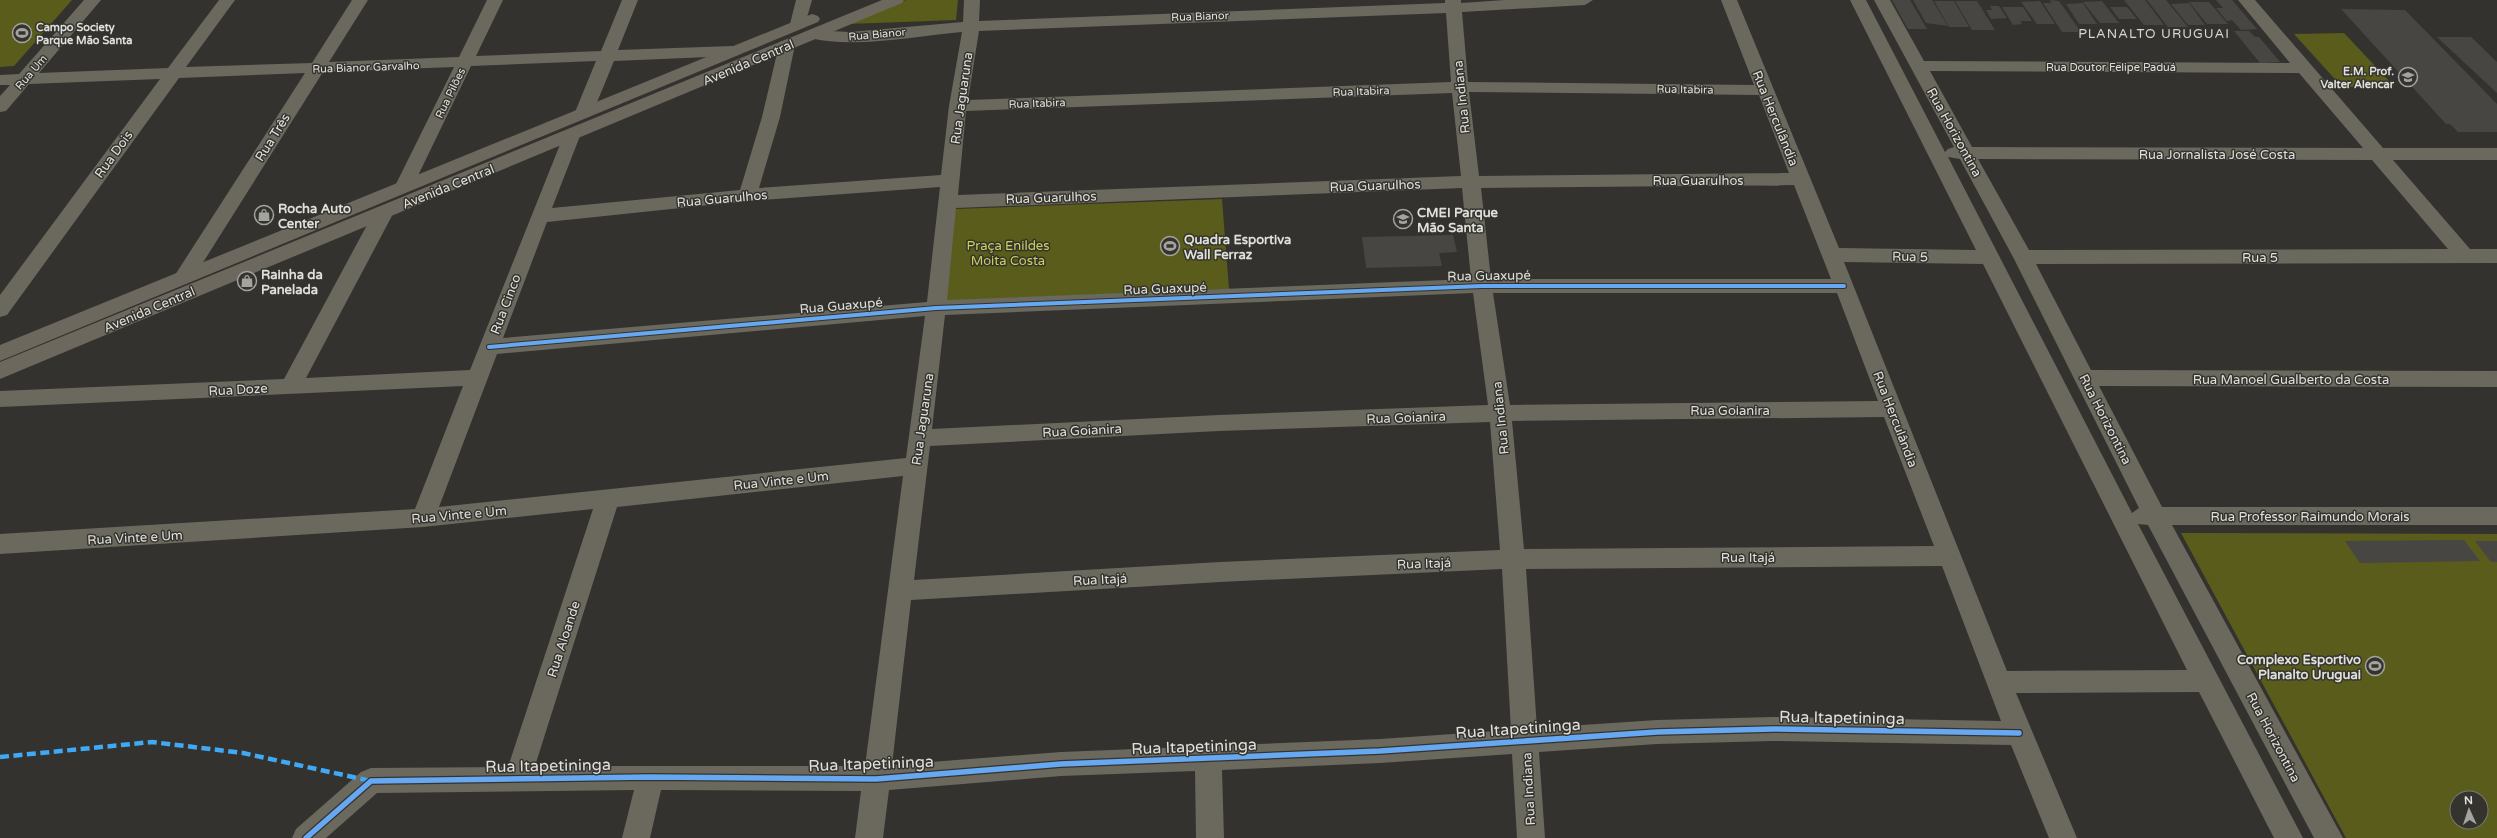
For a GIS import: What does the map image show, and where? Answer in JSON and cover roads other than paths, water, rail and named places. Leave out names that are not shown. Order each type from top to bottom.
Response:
[{"type":"main road","name":"Avenida Central","points":[[0,371],[185,275],[858,0]]},
{"type":"main road","name":"Avenida Central","points":[[0,353],[92,323],[384,212],[571,136],[896,0]]},
{"type":"street","name":"Rua Um","points":[[0,107],[93,0]]},
{"type":"street","name":"Rua Dois","points":[[0,310],[227,0]]},
{"type":"street","name":"Rua Três","points":[[185,275],[314,69],[360,0]]},
{"type":"street","name":"Rua Pilões","points":[[404,186],[495,0]]},
{"type":"street","points":[[584,112],[630,0]]},
{"type":"street","points":[[798,24],[804,0]]},
{"type":"street","name":"Rua Jaguaruna","points":[[869,838],[899,590],[920,438],[948,202],[952,180],[958,106],[972,26],[972,0]]},
{"type":"street","name":"Rua Bianor","points":[[816,34],[833,38],[972,26],[1454,4],[1585,0]]},
{"type":"street","name":"Rua Herculândia","points":[[1729,0],[1830,255],[1844,286],[2019,733],[2063,838]]},
{"type":"street","name":"Rua Horizontina","points":[[1858,0],[2206,681],[2289,838]]},
{"type":"street","name":"Rua Horizontina","points":[[1882,0],[2023,257],[2155,516],[2329,838]]},
{"type":"street","points":[[2246,0],[2465,256]]},
{"type":"street","name":"Rua Indiana","points":[[1454,4],[1460,87],[1482,286],[1500,413],[1513,559],[1526,740],[1531,838]]},
{"type":"street","points":[[748,195],[771,117],[787,45]]},
{"type":"street","name":"Rua Bianor Garvalho","points":[[0,80],[171,75],[732,51]]},
{"type":"street","name":"Rua Doutor Felipe Paduá","points":[[1919,66],[2304,68]]},
{"type":"street","name":"Rua Itabira","points":[[958,106],[1460,87],[1764,90]]},
{"type":"street","name":"Rua Cinco","points":[[423,518],[571,136]]},
{"type":"street","name":"Rua Jornalista José Costa","points":[[1936,153],[2497,154]]},
{"type":"street","name":"Rua Guarulhos","points":[[948,202],[1471,182],[1801,179]]},
{"type":"street","name":"Rua Guarulhos","points":[[540,216],[748,195],[952,180]]},
{"type":"street","points":[[291,386],[384,212]]},
{"type":"street","name":"Rua 5","points":[[1830,255],[1989,257]]},
{"type":"street","name":"Rua 5","points":[[2023,257],[2497,256]]},
{"type":"street","name":"Rua Guaxupé","points":[[489,347],[936,308],[1482,286],[1844,286]]},
{"type":"street","name":"Rua Doze","points":[[0,399],[477,378]]},
{"type":"street","name":"Rua Manoel Gualberto da Costa","points":[[2086,378],[2497,379]]},
{"type":"street","name":"Rua Goianira","points":[[920,438],[1219,423],[1500,413],[1892,409]]},
{"type":"street","name":"Rua Vinte e Um","points":[[0,544],[423,518],[608,500],[916,466]]},
{"type":"street","name":"Rua Aloande","points":[[517,779],[608,500]]},
{"type":"street","name":"Rua Professor Raimundo Morais","points":[[2123,517],[2497,516]]},
{"type":"street","name":"Rua Itajá","points":[[899,590],[1220,572],[1513,559],[1950,556]]},
{"type":"street","points":[[2000,682],[2206,681]]},
{"type":"street","name":"Rua Itapetininga","points":[[306,838],[371,781],[650,777],[876,779],[1062,764],[1387,750],[1657,732],[1765,729],[2019,733]]},
{"type":"street","points":[[1208,758],[1210,838]]},
{"type":"street","points":[[636,838],[650,777]]},
{"type":"place","name":"Campo Society Parque Mão Santa","points":[[22,33]]},
{"type":"place","name":"E.M. Prof. Valter Alencar","points":[[2408,77]]},
{"type":"place","name":"Rocha Auto Center","points":[[264,215]]},
{"type":"place","name":"CMEI Parque Mão Santa","points":[[1403,219]]},
{"type":"place","name":"Quadra Esportiva Wall Ferraz","points":[[1170,246]]},
{"type":"place","name":"Rainha da Panelada","points":[[247,281]]},
{"type":"place","name":"Complexo Esportivo Planalto Uruguai","points":[[2375,666]]},
{"type":"district","name":"PLANALTO URUGUAI","points":[[2154,33]]},
{"type":"park label","name":"Praça Enildes Moita Costa","points":[[1008,252]]}]
